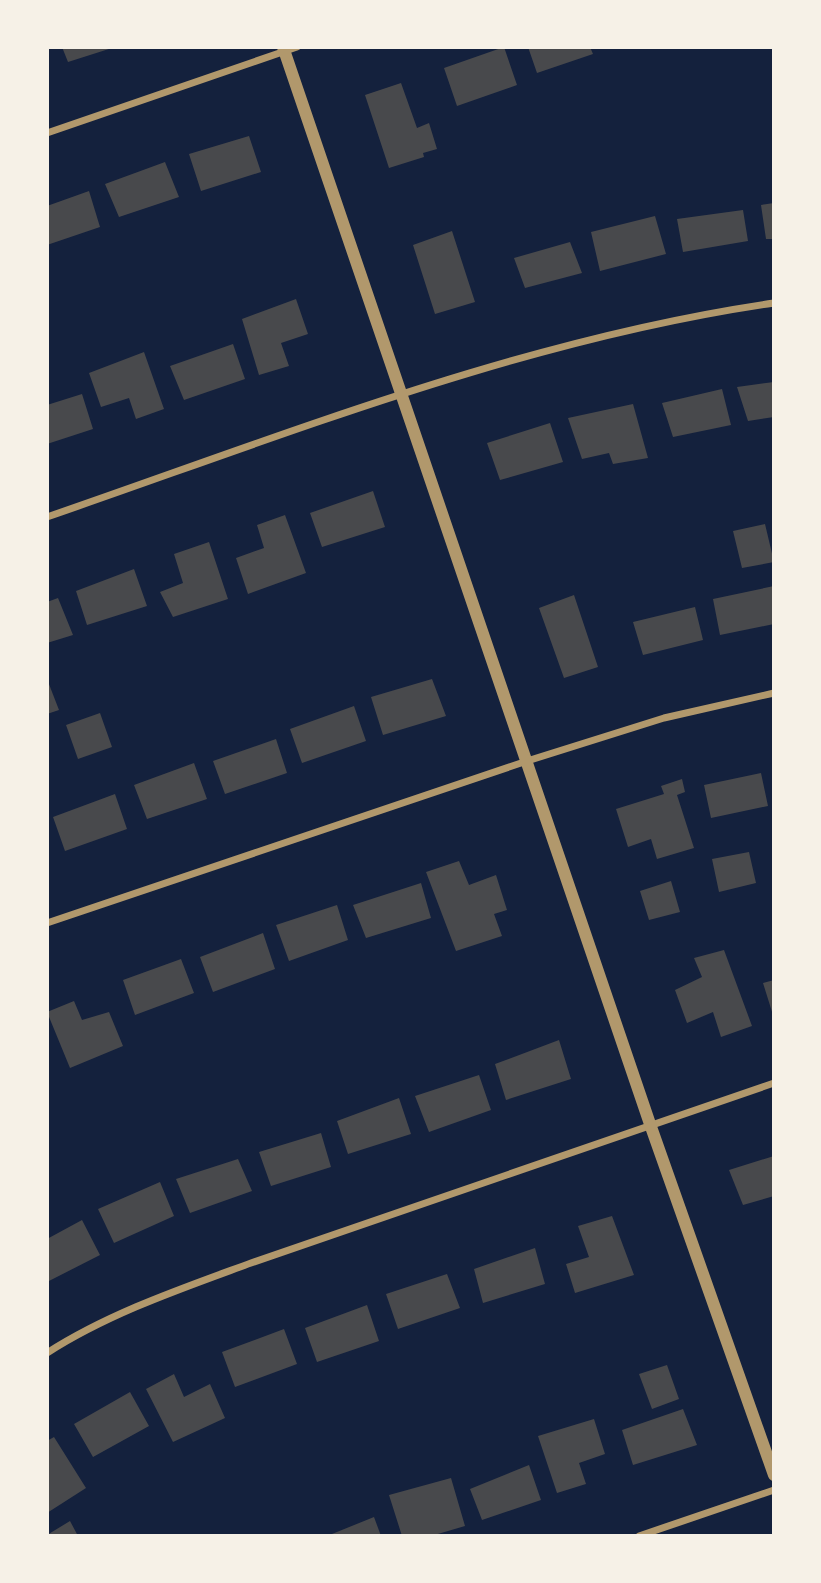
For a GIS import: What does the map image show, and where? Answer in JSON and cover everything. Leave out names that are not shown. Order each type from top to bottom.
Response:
[{"type":"street","points":[[47,133],[298,47]]},
{"type":"street","points":[[283,50],[650,1124],[774,1475]]},
{"type":"street","points":[[47,517],[402,394],[600,337],[774,303]]},
{"type":"street","points":[[47,923],[527,761],[664,718],[774,693]]},
{"type":"street","points":[[47,1353],[66,1341],[175,1291],[774,1083]]},
{"type":"street","points":[[639,1536],[774,1489]]},
{"type":"building","points":[[62,47],[112,47],[112,48],[68,62]]},
{"type":"building","points":[[504,47],[517,85],[457,106],[444,68]]},
{"type":"building","points":[[528,47],[590,47],[593,54],[537,73]]},
{"type":"building","points":[[401,83],[417,128],[429,123],[437,149],[423,153],[424,157],[389,168],[365,95]]},
{"type":"building","points":[[249,136],[261,172],[201,191],[189,154]]},
{"type":"building","points":[[165,162],[179,197],[119,217],[105,184]]},
{"type":"building","points":[[89,191],[100,227],[47,245],[47,206]]},
{"type":"building","points":[[774,203],[774,239],[766,239],[761,205]]},
{"type":"building","points":[[743,210],[748,241],[683,252],[677,219]]},
{"type":"building","points":[[655,216],[666,254],[600,271],[591,232]]},
{"type":"building","points":[[452,231],[475,302],[435,314],[413,245]]},
{"type":"building","points":[[570,242],[582,273],[525,288],[514,258]]},
{"type":"building","points":[[296,299],[308,334],[281,343],[289,366],[259,375],[242,319]]},
{"type":"building","points":[[233,344],[245,379],[184,400],[170,366]]},
{"type":"building","points":[[144,352],[164,409],[136,419],[129,398],[101,407],[89,373]]},
{"type":"building","points":[[774,382],[774,417],[748,421],[737,387]]},
{"type":"building","points":[[722,389],[731,425],[673,437],[662,403]]},
{"type":"building","points":[[82,394],[93,429],[47,444],[47,405]]},
{"type":"building","points":[[633,404],[648,458],[613,464],[609,453],[582,459],[568,418]]},
{"type":"building","points":[[550,423],[563,462],[500,480],[487,443]]},
{"type":"building","points":[[373,491],[385,527],[322,547],[310,513]]},
{"type":"building","points":[[285,515],[306,573],[248,594],[236,558],[264,548],[257,525]]},
{"type":"building","points":[[765,524],[774,562],[742,568],[733,531]]},
{"type":"building","points":[[209,542],[228,599],[173,617],[160,592],[183,583],[174,554]]},
{"type":"building","points":[[134,569],[147,606],[87,625],[76,591]]},
{"type":"building","points":[[774,586],[774,624],[720,635],[713,599]]},
{"type":"building","points":[[574,595],[598,667],[564,678],[539,608]]},
{"type":"building","points":[[58,598],[73,635],[47,643],[47,602]]},
{"type":"building","points":[[695,607],[703,640],[643,655],[633,622]]},
{"type":"building","points":[[47,679],[59,710],[47,714]]},
{"type":"building","points":[[432,679],[446,716],[383,735],[371,697]]},
{"type":"building","points":[[354,706],[366,741],[302,763],[290,729]]},
{"type":"building","points":[[100,713],[112,747],[78,759],[66,725]]},
{"type":"building","points":[[276,739],[287,773],[225,794],[213,761]]},
{"type":"building","points":[[194,763],[207,799],[147,819],[134,785]]},
{"type":"building","points":[[761,773],[768,806],[711,818],[704,785]]},
{"type":"building","points":[[682,779],[685,792],[677,795],[694,848],[657,859],[651,839],[628,847],[616,809],[664,794],[661,786]]},
{"type":"building","points":[[115,794],[127,829],[65,851],[53,817]]},
{"type":"building","points":[[749,852],[756,883],[719,892],[712,859]]},
{"type":"building","points":[[459,861],[469,885],[496,875],[507,910],[494,914],[502,936],[456,951],[426,872]]},
{"type":"building","points":[[671,881],[680,912],[649,920],[640,891]]},
{"type":"building","points":[[421,883],[431,918],[366,938],[353,905]]},
{"type":"building","points":[[337,905],[348,940],[289,961],[276,925]]},
{"type":"building","points":[[263,933],[275,969],[213,992],[200,957]]},
{"type":"building","points":[[724,950],[752,1026],[721,1037],[713,1012],[687,1023],[675,990],[702,977],[694,958]]},
{"type":"building","points":[[181,959],[194,993],[135,1015],[123,980]]},
{"type":"building","points":[[774,980],[774,1015],[773,1015],[763,983]]},
{"type":"building","points":[[74,1001],[82,1020],[109,1012],[123,1046],[70,1068],[47,1012]]},
{"type":"building","points":[[559,1040],[571,1079],[506,1100],[495,1064]]},
{"type":"building","points":[[479,1075],[491,1110],[429,1132],[415,1096]]},
{"type":"building","points":[[399,1098],[411,1134],[348,1154],[337,1121]]},
{"type":"building","points":[[321,1133],[331,1167],[271,1186],[259,1152]]},
{"type":"building","points":[[774,1156],[774,1196],[743,1205],[729,1170]]},
{"type":"building","points":[[238,1159],[252,1191],[190,1213],[176,1179]]},
{"type":"building","points":[[160,1182],[174,1216],[114,1243],[98,1209]]},
{"type":"building","points":[[612,1216],[634,1275],[575,1293],[566,1264],[589,1257],[578,1226]]},
{"type":"building","points":[[82,1220],[100,1255],[47,1282],[47,1239]]},
{"type":"building","points":[[535,1248],[545,1284],[483,1303],[474,1269]]},
{"type":"building","points":[[447,1274],[460,1308],[398,1329],[386,1294]]},
{"type":"building","points":[[367,1305],[379,1341],[317,1362],[305,1328]]},
{"type":"building","points":[[284,1329],[297,1364],[235,1387],[222,1352]]},
{"type":"building","points":[[667,1365],[679,1399],[652,1409],[639,1374]]},
{"type":"building","points":[[174,1374],[184,1397],[210,1384],[225,1418],[173,1442],[146,1389]]},
{"type":"building","points":[[130,1392],[149,1426],[93,1457],[74,1424]]},
{"type":"building","points":[[683,1409],[697,1445],[633,1465],[622,1430]]},
{"type":"building","points":[[594,1419],[605,1454],[579,1463],[586,1484],[557,1493],[538,1436]]},
{"type":"building","points":[[54,1437],[86,1488],[47,1513],[47,1441]]},
{"type":"building","points":[[529,1465],[541,1500],[482,1520],[470,1489]]},
{"type":"building","points":[[451,1478],[465,1526],[431,1536],[402,1536],[389,1495]]},
{"type":"building","points":[[374,1517],[381,1536],[327,1536]]},
{"type":"building","points":[[70,1521],[78,1536],[47,1536],[47,1535]]}]
